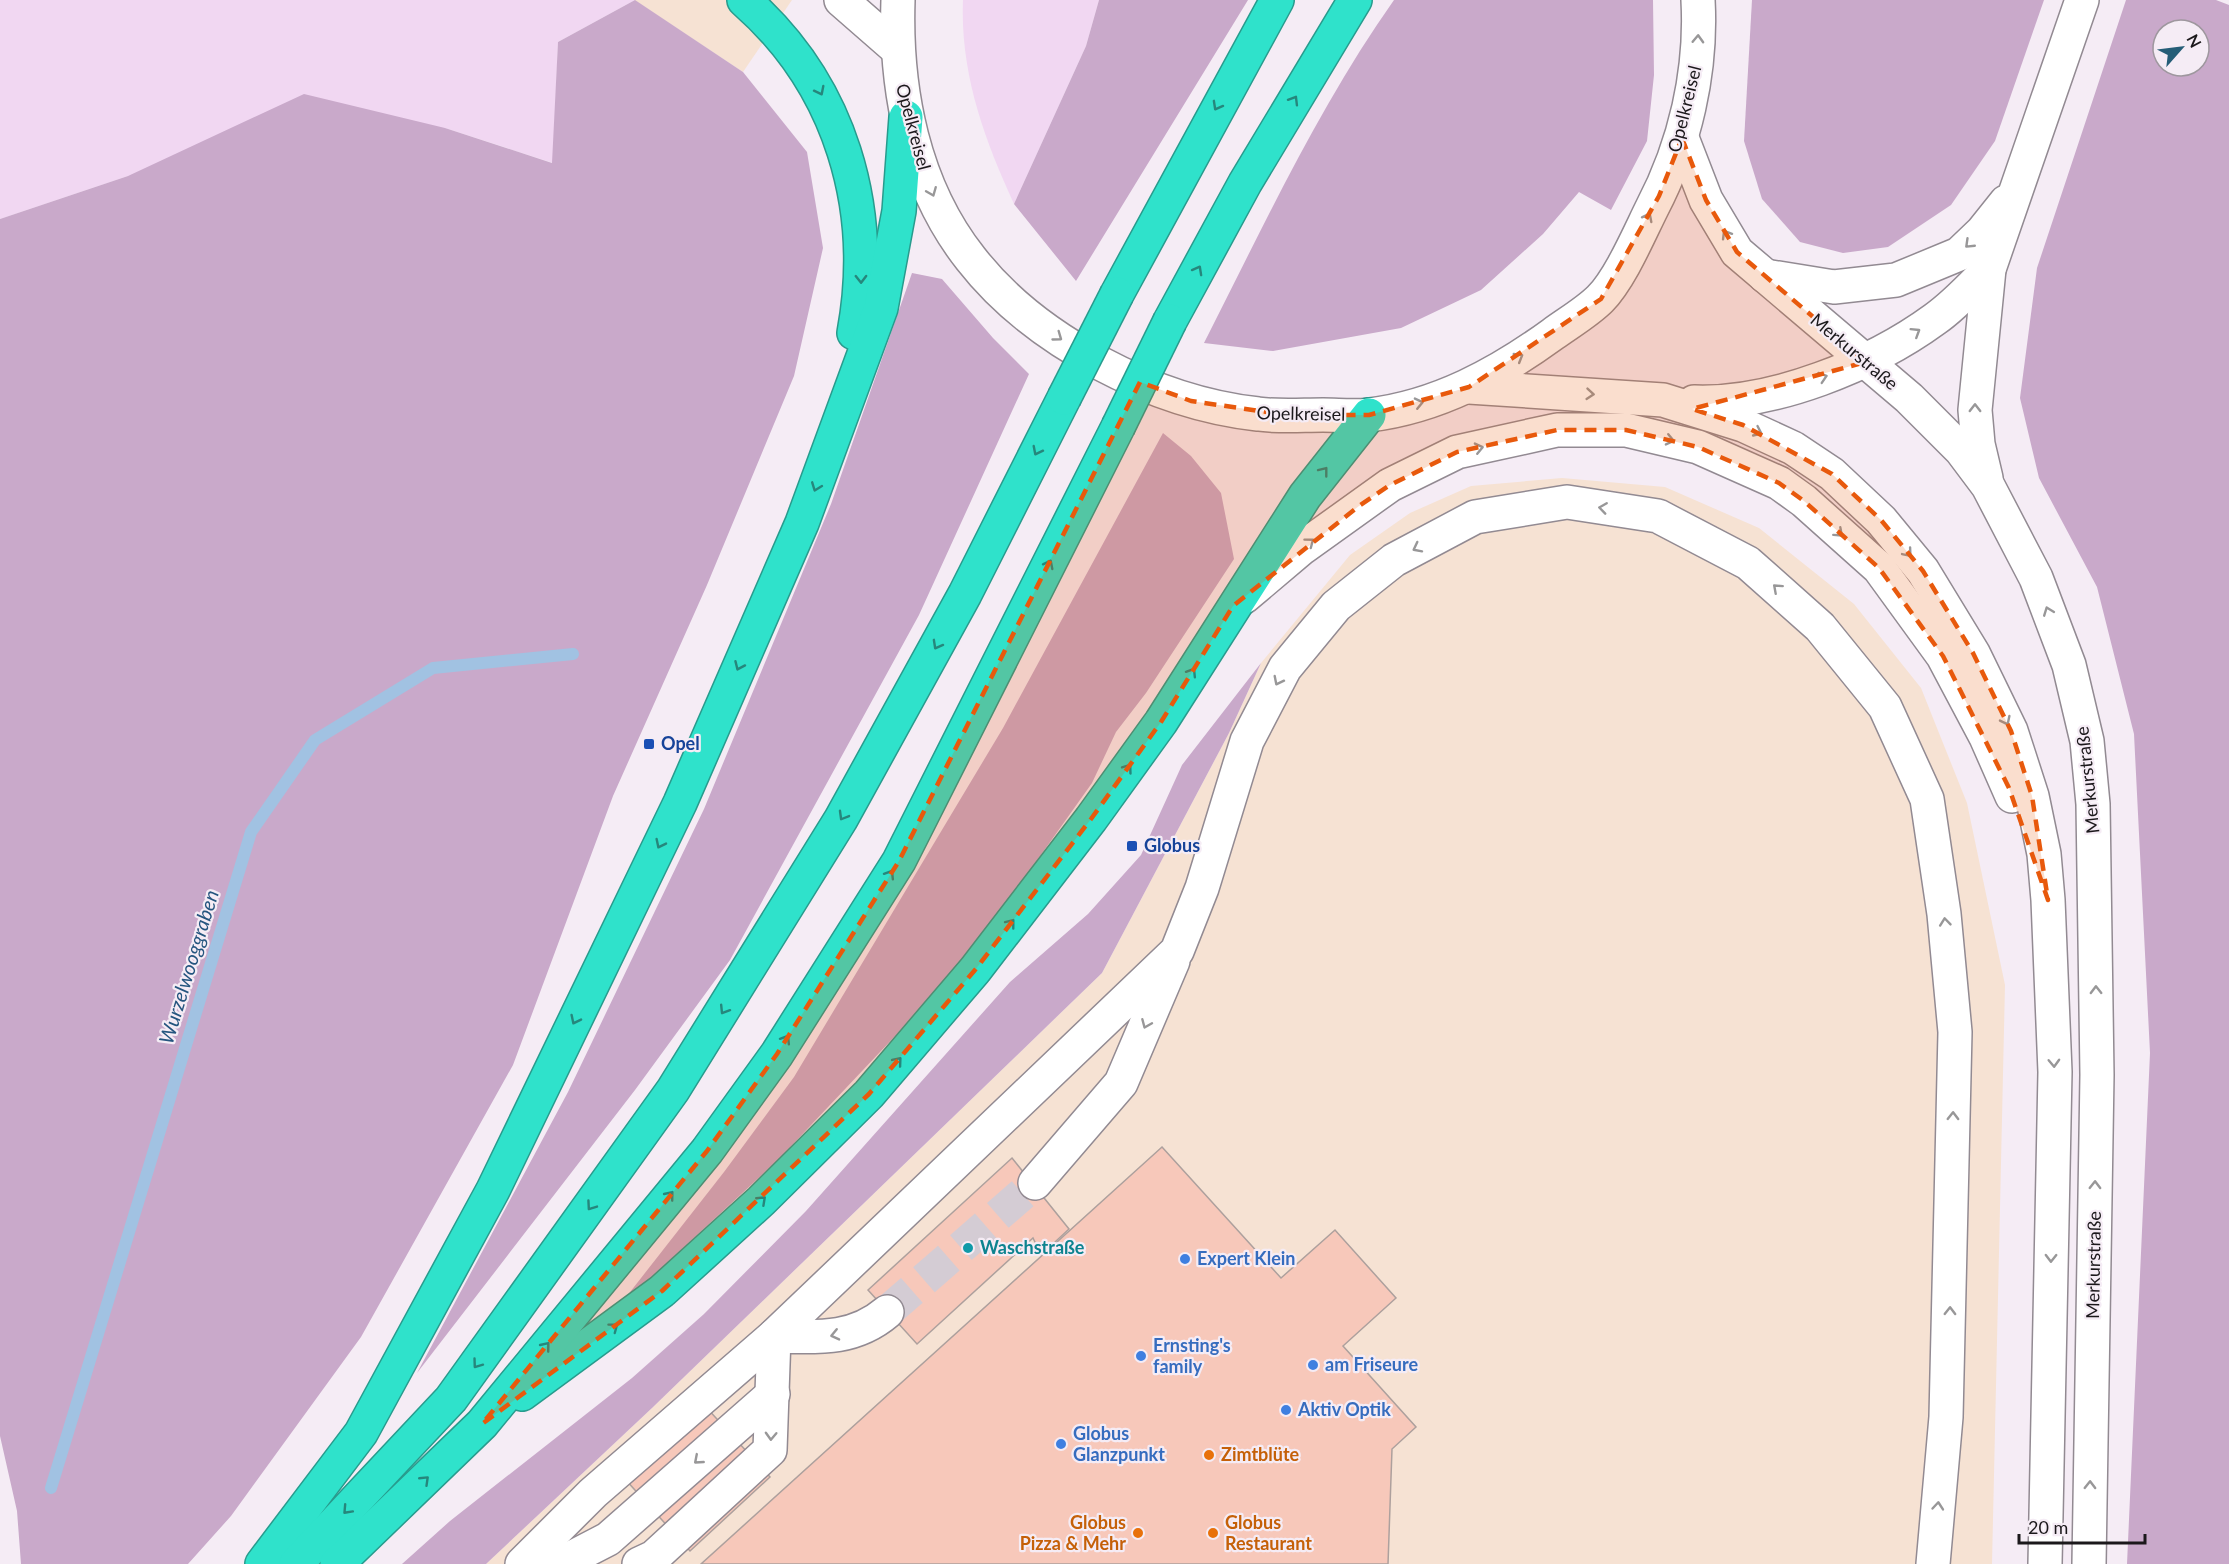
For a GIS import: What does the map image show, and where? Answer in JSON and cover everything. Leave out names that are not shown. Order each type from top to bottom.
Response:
[{"type":"highway","points":[[744,0],[786,44],[815,82],[847,155],[860,218],[861,294],[836,432]]},
{"type":"highway","points":[[296,1564],[451,1399],[673,1090],[841,819],[965,594],[1117,294],[1277,0]]},
{"type":"highway","points":[[337,1564],[482,1424],[707,1151],[777,1054],[899,861],[1170,321],[1245,183],[1355,0]]},
{"type":"highway","points":[[262,1564],[361,1433],[492,1190],[680,803],[802,523],[881,308],[899,211],[906,117]]},
{"type":"highway","points":[[482,1424],[662,1291],[761,1201],[869,1095],[975,970],[1091,819],[1161,722],[1305,496],[1369,415]]},
{"type":"street","points":[[841,0],[896,48]]},
{"type":"street","name":"Opelkreisel","points":[[898,0],[896,48],[906,117],[918,159],[936,202],[970,258],[1020,309],[1065,342],[1125,376],[1191,401],[1260,415],[1369,415],[1429,401],[1468,387],[1537,346],[1600,298],[1632,248],[1659,195],[1682,138],[1698,56],[1698,0]]},
{"type":"street","points":[[1988,486],[1978,444],[1975,410],[1989,269],[2021,184],[2082,0]]},
{"type":"street","name":"Merkurstraße","points":[[1682,138],[1706,200],[1737,252],[1930,417],[1961,450],[1988,486],[2036,578],[2069,665],[2087,741],[2093,804],[2097,1075],[2089,1564]]},
{"type":"street","points":[[1765,276],[1834,287],[1896,280],[1959,254],[1982,232],[2021,184]]},
{"type":"street","points":[[1468,387],[1663,400],[1732,400],[1811,381],[1866,362],[1936,319],[1989,269]]},
{"type":"street","points":[[1663,400],[1743,425],[1793,448],[1832,474],[1873,512],[1923,571],[1973,652],[2011,731],[2032,796],[2044,854],[2048,900],[2055,1072],[2045,1564]]},
{"type":"street","points":[[1233,606],[1302,548],[1366,501],[1390,485],[1457,452],[1557,430],[1626,430],[1698,447],[1779,483],[1804,501],[1879,568],[1943,656],[1986,737],[2009,788],[2048,900]]},
{"type":"street","points":[[1035,1183],[1121,1083],[1202,888],[1247,741],[1285,668],[1336,606],[1394,560],[1475,518],[1567,502],[1659,516],[1748,563],[1820,627],[1885,707],[1927,799],[1944,914],[1955,1032],[1946,1407],[1933,1564]]},
{"type":"street","points":[[522,1564],[593,1493],[774,1336],[1177,951]]},
{"type":"street","points":[[774,1336],[831,1338],[875,1322],[887,1312]]},
{"type":"street","points":[[639,1564],[654,1557],[771,1450],[774,1336]]},
{"type":"street","points":[[560,1564],[608,1539],[773,1394]]},
{"type":"highlighted area","points":[[1682,138],[1706,200],[1737,252],[1866,362],[1692,409],[1743,425],[1832,474],[1881,520],[1923,571],[1973,653],[2011,731],[2032,796],[2048,900],[2009,788],[1943,656],[1879,568],[1804,501],[1779,483],[1698,447],[1626,430],[1557,430],[1457,452],[1390,485],[1359,506],[1233,606],[1161,722],[1091,819],[975,970],[869,1094],[662,1291],[482,1424],[707,1151],[777,1054],[899,861],[1140,382],[1191,401],[1287,415],[1369,415],[1469,387],[1601,299],[1659,196]]},
{"type":"shaded area","points":[[0,0],[635,0],[558,42],[553,163],[445,128],[128,176],[0,219]]},
{"type":"shaded area","points":[[634,0],[792,0],[743,72]]},
{"type":"shaded area","points":[[635,0],[743,72],[807,152],[823,248],[794,376],[707,585],[613,796],[513,1065],[361,1337],[231,1516],[188,1564],[21,1564],[17,1511],[0,1436],[0,219],[128,176],[304,94],[445,128],[552,163],[558,42]]},
{"type":"shaded area","points":[[963,0],[1099,0],[1086,46],[1014,204],[993,155],[976,105],[965,54]]},
{"type":"shaded area","points":[[1099,0],[1248,0],[1076,281],[1014,204],[1086,46]]},
{"type":"shaded area","points":[[1394,0],[1653,0],[1654,75],[1647,141],[1611,210],[1579,192],[1543,234],[1481,290],[1401,328],[1273,351],[1204,343],[1316,125]]},
{"type":"shaded area","points":[[1752,0],[2044,0],[1995,141],[1951,205],[1888,247],[1843,253],[1800,242],[1762,199],[1744,141]]},
{"type":"shaded area","points":[[2126,0],[2216,0],[2229,5],[2229,1564],[2127,1564],[2150,1053],[2134,734],[2097,587],[2039,478],[2020,398],[2037,268]]},
{"type":"shaded area","points":[[912,273],[942,279],[993,338],[1029,374],[919,615],[730,960],[635,1090],[417,1373],[568,1092],[704,809],[831,504]]},
{"type":"shaded area","points":[[1163,433],[1191,456],[1221,493],[1234,559],[1146,693],[1116,732],[1092,783],[989,928],[897,1034],[778,1160],[616,1310],[724,1172],[794,1077],[1003,728]]},
{"type":"shaded area","points":[[1562,478],[1665,487],[1759,528],[1854,604],[1921,688],[1967,803],[2005,985],[1992,1564],[486,1564],[652,1408],[1102,973],[1229,733],[1261,663],[1350,555],[1410,513],[1471,486]]},
{"type":"shaded area","points":[[1261,663],[1229,733],[1102,973],[652,1408],[486,1564],[402,1564],[450,1521],[632,1378],[704,1314],[806,1211],[1010,982],[1088,914],[1141,855],[1182,765]]},
{"type":"building","points":[[1162,1147],[1281,1278],[1335,1230],[1396,1298],[1343,1346],[1416,1427],[1392,1449],[1388,1564],[701,1564]]},
{"type":"building","name":"Waschstraße","points":[[1012,1158],[1069,1229],[1041,1255],[1033,1238],[917,1344],[868,1290]]},
{"type":"building","points":[[705,1406],[770,1477],[690,1551],[625,1479]]},
{"type":"waterway","name":"Wurzelwooggraben","points":[[51,1488],[251,832],[315,740],[433,668],[573,654]]},
{"type":"tunnel","points":[[887,1312],[1035,1183]]},
{"type":"place","name":"Opel","points":[[649,744]]},
{"type":"place","name":"Globus","points":[[1132,846]]},
{"type":"place","name":"Waschstraße","points":[[968,1248]]},
{"type":"place","name":"Expert Klein","points":[[1185,1259]]},
{"type":"place","name":"Ernsting's family","points":[[1141,1356]]},
{"type":"place","name":"am Friseure","points":[[1313,1365]]},
{"type":"place","name":"Aktiv Optik","points":[[1286,1410]]},
{"type":"place","name":"Globus Glanzpunkt","points":[[1061,1444]]},
{"type":"place","name":"Zimtblüte","points":[[1209,1455]]},
{"type":"place","name":"Globus Pizza & Mehr","points":[[1138,1533]]},
{"type":"place","name":"Globus Restaurant","points":[[1213,1533]]}]
